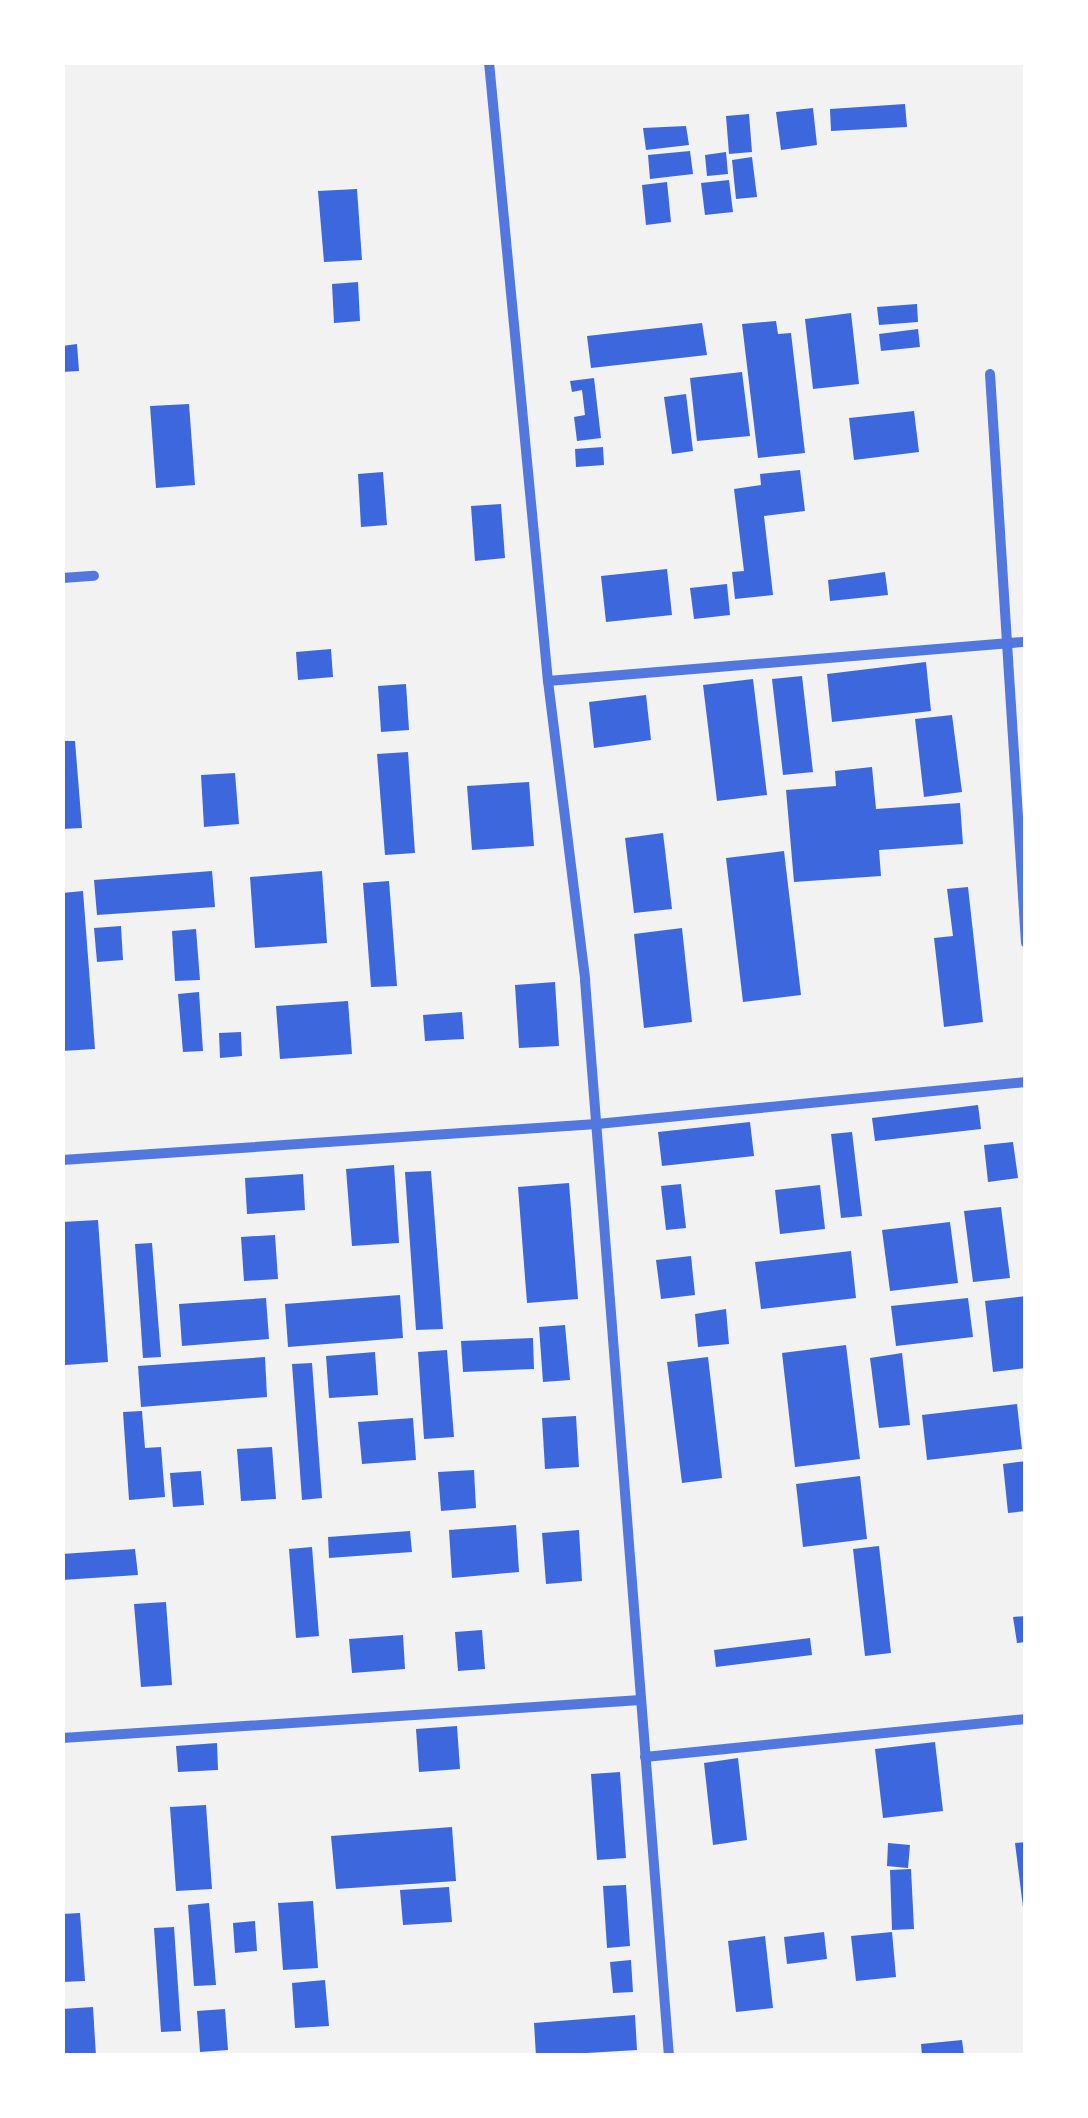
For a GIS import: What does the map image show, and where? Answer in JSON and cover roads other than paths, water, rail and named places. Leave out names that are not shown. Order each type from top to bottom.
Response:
[{"type":"street","points":[[489,62],[548,681],[585,980],[669,2056]]},
{"type":"street","points":[[990,374],[1003,644],[1026,943]]},
{"type":"street","points":[[62,578],[94,576]]},
{"type":"street","points":[[548,681],[1026,642]]},
{"type":"street","points":[[62,1160],[597,1124],[1026,1082]]},
{"type":"street","points":[[62,1738],[641,1700]]},
{"type":"street","points":[[645,1758],[1026,1719]]}]
